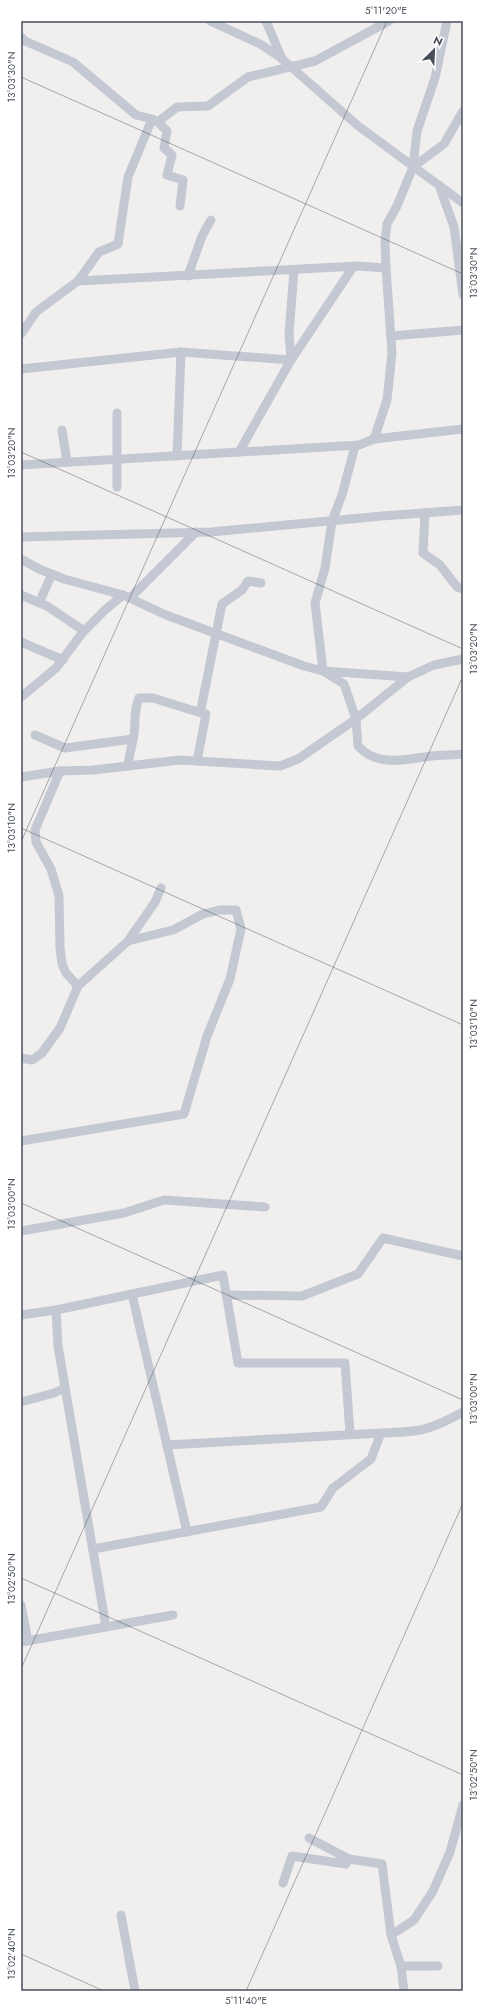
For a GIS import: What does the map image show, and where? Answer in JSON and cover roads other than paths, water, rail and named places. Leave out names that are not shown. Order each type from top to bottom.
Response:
[{"type":"street","points":[[210,21],[260,44],[282,59],[357,125],[463,203]]},
{"type":"street","points":[[266,21],[282,59]]},
{"type":"street","points":[[21,334],[36,312],[78,281],[99,252],[118,244],[128,178],[155,121],[177,107],[208,106],[248,77],[315,61],[389,21]]},
{"type":"street","points":[[374,439],[387,400],[392,353],[386,268],[385,242],[387,224],[398,206],[413,167],[417,131],[435,78],[447,21]]},
{"type":"street","points":[[21,37],[25,41],[73,62],[136,115],[155,121],[167,131],[164,148],[172,155],[168,175],[183,180],[180,206]]},
{"type":"street","points":[[413,167],[444,144],[463,111]]},
{"type":"street","points":[[439,185],[454,227],[463,295]]},
{"type":"street","points":[[188,276],[202,236],[211,220]]},
{"type":"street","points":[[78,281],[353,267],[386,268]]},
{"type":"street","points":[[239,452],[291,360],[353,267]]},
{"type":"street","points":[[291,360],[289,334],[294,270]]},
{"type":"street","points":[[391,336],[463,330]]},
{"type":"street","points":[[21,369],[180,352],[291,360]]},
{"type":"street","points":[[177,456],[180,352]]},
{"type":"street","points":[[117,413],[117,487]]},
{"type":"street","points":[[21,465],[355,446],[374,439],[463,429]]},
{"type":"street","points":[[62,430],[67,462]]},
{"type":"street","points":[[323,671],[315,603],[325,568],[332,521],[342,496],[355,446]]},
{"type":"street","points":[[21,537],[196,532],[463,510]]},
{"type":"street","points":[[425,513],[423,553],[440,565],[457,587],[463,589]]},
{"type":"street","points":[[21,697],[56,668],[84,631],[105,610],[126,597],[196,532]]},
{"type":"street","points":[[21,559],[52,574],[126,597],[166,615],[304,666],[323,671],[408,677]]},
{"type":"street","points":[[39,603],[52,574]]},
{"type":"street","points":[[201,713],[222,604],[242,590],[248,581],[261,583]]},
{"type":"street","points":[[21,595],[39,603],[84,631]]},
{"type":"street","points":[[21,642],[63,660]]},
{"type":"street","points":[[21,777],[60,771],[128,766],[180,760],[280,766],[298,759],[356,719],[408,677],[434,665],[463,659]]},
{"type":"street","points":[[323,671],[344,684],[356,719],[358,746],[365,754],[398,762],[433,756],[463,754]]},
{"type":"street","points":[[128,766],[129,754],[133,739],[134,710],[138,698],[153,698],[206,714],[197,761]]},
{"type":"street","points":[[35,735],[65,748],[133,739]]},
{"type":"street","points":[[60,771],[35,830],[36,842],[50,869],[59,896],[60,948],[62,964],[66,973],[78,986]]},
{"type":"street","points":[[21,1058],[32,1060],[36,1058],[51,1041],[60,1028],[78,986],[128,941],[155,902],[161,888]]},
{"type":"street","points":[[21,1141],[184,1114],[207,1036],[230,978],[241,928],[236,910],[219,910],[203,914],[173,930],[128,941]]},
{"type":"street","points":[[21,1230],[124,1213],[164,1200],[265,1207]]},
{"type":"street","points":[[226,1295],[302,1296],[358,1274],[383,1238],[463,1256]]},
{"type":"street","points":[[21,1316],[223,1275],[238,1363],[345,1364],[350,1434]]},
{"type":"street","points":[[132,1294],[187,1532]]},
{"type":"street","points":[[56,1310],[58,1346],[106,1627]]},
{"type":"street","points":[[21,1402],[54,1393],[65,1388]]},
{"type":"street","points":[[167,1445],[381,1432],[417,1432],[437,1426],[463,1412]]},
{"type":"street","points":[[93,1549],[321,1507],[333,1488],[371,1459],[381,1432]]},
{"type":"street","points":[[21,1605],[24,1641],[173,1615]]},
{"type":"street","points":[[391,1935],[414,1920],[434,1891],[450,1852],[463,1805]]},
{"type":"street","points":[[309,1838],[349,1859],[382,1864],[391,1935],[401,1966],[404,1991]]},
{"type":"street","points":[[283,1883],[292,1856],[346,1864],[349,1859]]},
{"type":"street","points":[[121,1915],[135,1991]]},
{"type":"street","points":[[401,1966],[438,1966]]}]
